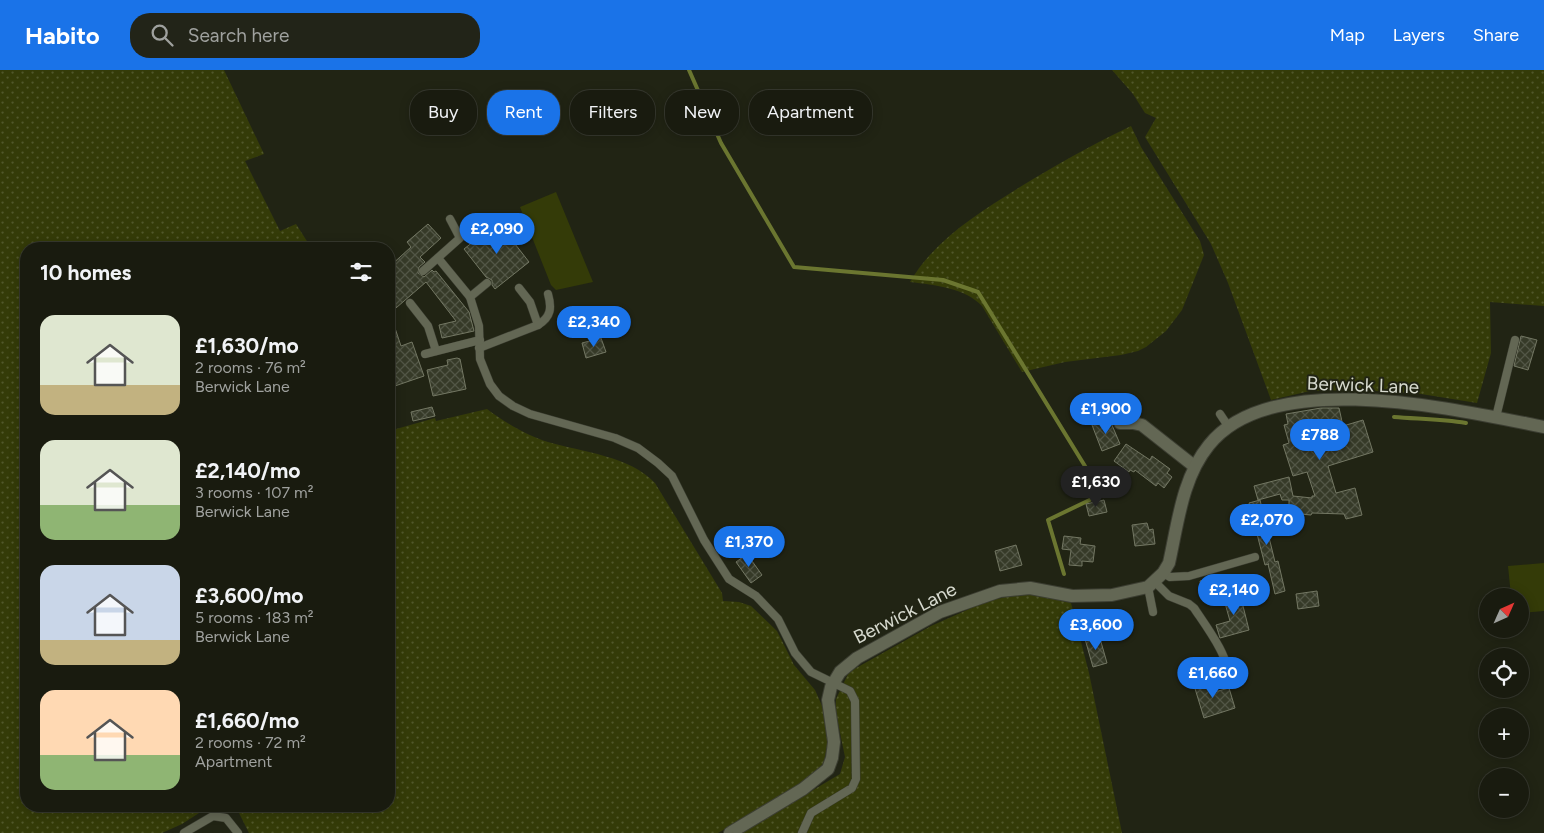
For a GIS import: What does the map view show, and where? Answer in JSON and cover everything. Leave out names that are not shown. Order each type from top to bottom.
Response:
[{"type":"street","name":"Berwick Lane","points":[[730,833],[803,789],[828,769],[832,758],[834,742],[828,700],[831,687],[840,672],[857,658],[940,612],[1000,590],[1030,588],[1072,596],[1112,595],[1156,580],[1169,563],[1186,488],[1194,466],[1209,444],[1228,426],[1243,417],[1266,408],[1298,401],[1330,399],[1392,402],[1447,408],[1544,427]]},
{"type":"street","points":[[1120,423],[1142,425],[1194,466]]},
{"type":"lane","points":[[423,271],[460,238],[450,219]]},
{"type":"lane","points":[[438,258],[470,297],[479,326],[480,359],[490,384],[499,396],[513,406],[530,414],[615,438],[638,448],[658,463],[672,476],[704,540],[729,579],[756,596],[778,618],[795,653],[811,672],[850,691],[854,701],[856,779],[852,788],[811,813],[802,833]]},
{"type":"lane","points":[[470,297],[487,283]]},
{"type":"lane","points":[[519,288],[530,302],[538,325]]},
{"type":"lane","points":[[425,354],[479,344],[538,325],[549,316],[551,309],[548,294]]},
{"type":"lane","points":[[410,302],[428,326],[436,351]]},
{"type":"lane","points":[[1496,417],[1515,340]]},
{"type":"lane","points":[[1220,414],[1228,426]]},
{"type":"lane","points":[[1156,580],[1190,576],[1256,557]]},
{"type":"lane","points":[[1153,612],[1156,580]]},
{"type":"lane","points":[[1156,580],[1169,596],[1194,608],[1220,650],[1226,661],[1227,670],[1226,678],[1218,685]]},
{"type":"lane","points":[[184,833],[213,816],[226,818],[238,833]]},
{"type":"green space","points":[[0,70],[224,70],[264,154],[245,161],[280,231],[296,224],[308,242],[20,242],[20,812],[201,812],[182,824],[162,833],[0,833]]},
{"type":"green space","points":[[1112,70],[1544,70],[1544,306],[1490,302],[1491,353],[1477,403],[1415,393],[1354,390],[1310,391],[1271,400],[1228,283],[1211,244],[1145,137],[1156,118],[1145,113],[1133,94]]},
{"type":"green space","points":[[1131,126],[1141,147],[1200,241],[1204,255],[1182,310],[1166,331],[1146,347],[1121,355],[1065,362],[1022,372],[982,306],[975,300],[949,288],[910,282],[932,253],[974,217],[1047,171]]},
{"type":"green space","points":[[556,192],[593,282],[556,290],[551,285],[520,207]]},
{"type":"green space","points":[[487,409],[508,424],[532,436],[619,461],[645,474],[655,483],[722,593],[723,601],[739,602],[751,606],[777,631],[794,665],[815,690],[823,708],[828,741],[824,762],[811,779],[718,833],[249,833],[238,812],[395,812],[395,429],[435,418],[436,421]]},
{"type":"green space","points":[[1544,563],[1544,611],[1529,612],[1529,588],[1510,588],[1508,566]]},
{"type":"green space","points":[[1022,593],[1042,595],[1071,603],[1089,673],[1122,833],[741,833],[840,774],[845,757],[836,713],[836,699],[849,672],[931,626],[985,602]]},
{"type":"building","points":[[498,222],[529,262],[495,289],[492,285],[492,280],[486,277],[464,249]]},
{"type":"building","points":[[428,224],[441,238],[420,257],[425,262],[419,267],[418,273],[424,277],[432,270],[436,271],[469,312],[474,331],[442,338],[439,325],[456,321],[426,282],[395,309],[395,262],[411,247],[407,242]]},
{"type":"building","points":[[395,328],[401,346],[412,342],[424,376],[395,386]]},
{"type":"building","points":[[1521,336],[1537,340],[1528,370],[1514,366]]},
{"type":"building","points":[[601,338],[606,352],[586,358],[582,343]]},
{"type":"building","points":[[460,359],[466,389],[433,396],[427,370],[448,365],[447,360]]},
{"type":"building","points":[[432,407],[435,416],[413,421],[411,412]]},
{"type":"building","points":[[1321,408],[1339,408],[1343,426],[1363,420],[1373,452],[1328,466],[1336,493],[1355,488],[1362,515],[1346,519],[1344,514],[1312,513],[1311,515],[1289,513],[1289,500],[1282,500],[1280,494],[1258,500],[1254,486],[1289,477],[1293,496],[1312,498],[1312,496],[1315,496],[1307,472],[1293,476],[1283,445],[1289,443],[1284,425],[1288,424],[1286,414]]},
{"type":"building","points":[[1109,418],[1120,444],[1102,451],[1092,425]]},
{"type":"building","points":[[1126,444],[1150,460],[1152,456],[1170,469],[1167,473],[1172,477],[1164,488],[1158,483],[1156,486],[1135,470],[1134,472],[1130,470],[1129,472],[1114,461]]},
{"type":"building","points":[[1104,500],[1107,512],[1089,516],[1086,504]]},
{"type":"building","points":[[1260,500],[1275,562],[1278,561],[1285,591],[1275,594],[1268,564],[1265,565],[1249,503]]},
{"type":"building","points":[[1147,523],[1149,530],[1153,529],[1155,544],[1135,546],[1132,525]]},
{"type":"building","points":[[1064,536],[1081,538],[1080,544],[1095,546],[1093,562],[1082,561],[1082,566],[1069,565],[1071,550],[1062,549]]},
{"type":"building","points":[[1016,545],[1022,565],[1000,571],[995,551]]},
{"type":"building","points":[[747,554],[762,575],[751,583],[736,562]]},
{"type":"building","points":[[1216,578],[1219,591],[1202,594],[1200,581]]},
{"type":"building","points":[[1317,591],[1319,606],[1298,609],[1296,594]]},
{"type":"building","points":[[1244,592],[1246,601],[1242,602],[1249,630],[1220,638],[1216,625],[1230,621],[1223,596]]},
{"type":"building","points":[[1099,635],[1107,663],[1093,667],[1085,639]]},
{"type":"building","points":[[1207,678],[1211,693],[1229,688],[1235,708],[1204,718],[1193,682]]},
{"type":"waterway","points":[[689,70],[721,143],[794,267],[943,280],[978,292],[1096,484],[1100,495],[1048,520],[1064,574]]},
{"type":"waterway","points":[[1394,417],[1466,423]]}]
